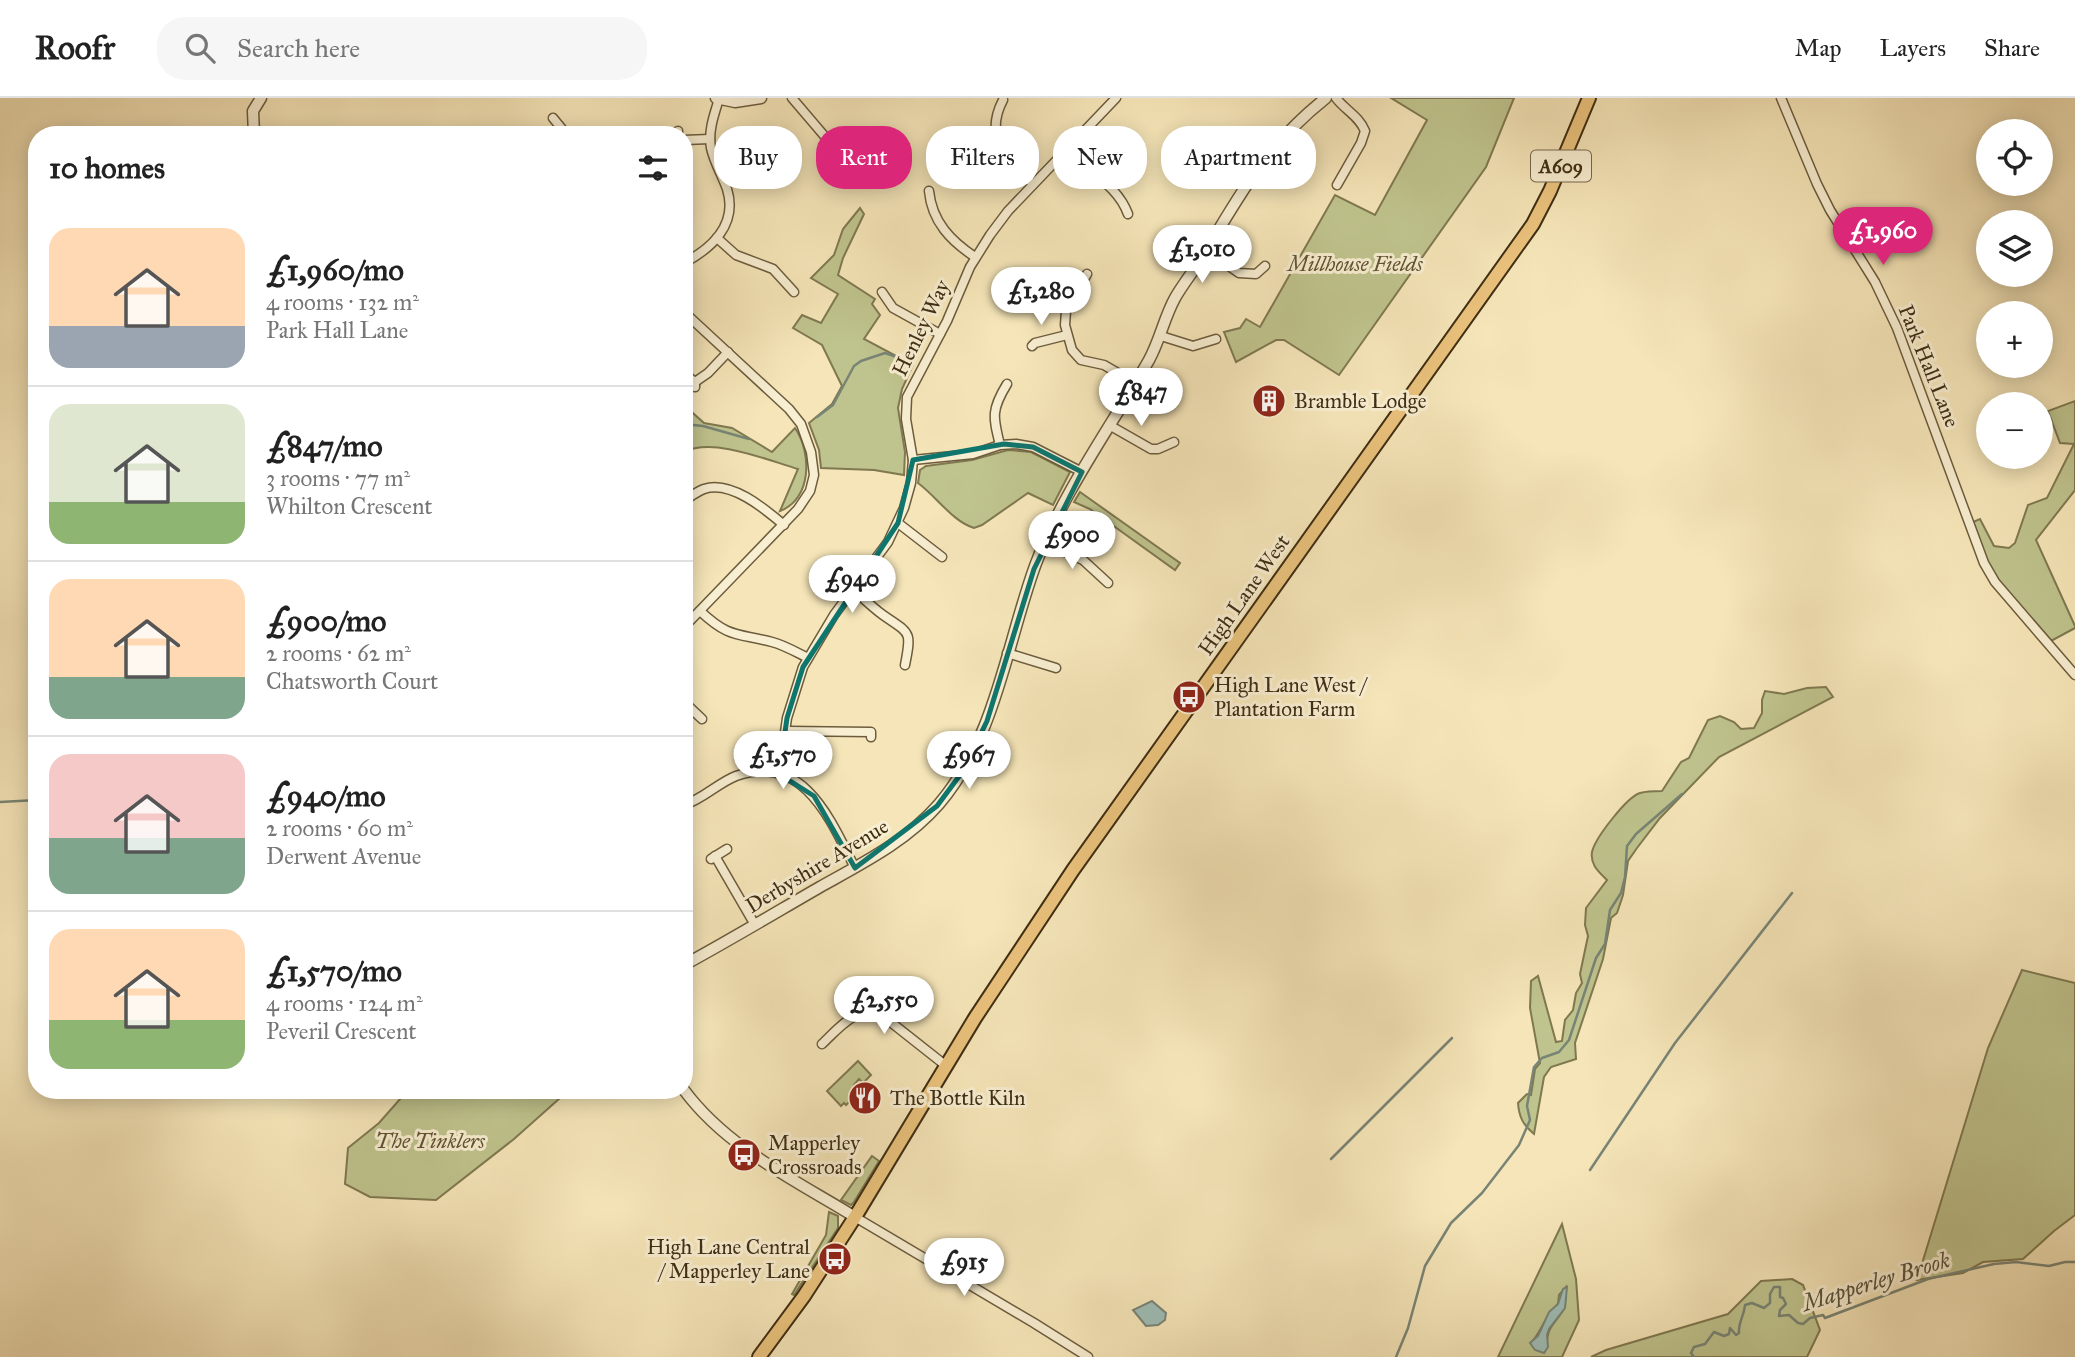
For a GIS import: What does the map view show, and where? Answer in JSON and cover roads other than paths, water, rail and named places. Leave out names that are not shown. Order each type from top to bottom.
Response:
[{"type":"main road","name":"High Lane West","points":[[855,1217],[946,1065],[1080,861],[1533,225],[1589,98]]},
{"type":"main road","name":"A609","points":[[759,1357],[804,1296],[855,1217]]},
{"type":"street","points":[[693,258],[717,239],[727,223],[730,203],[710,139],[717,98],[741,102],[761,98]]},
{"type":"street","points":[[792,98],[821,126]]},
{"type":"street","name":"Henley Way","points":[[1089,126],[1116,98]]},
{"type":"street","name":"Derbyshire Avenue","points":[[1294,126],[1326,98]]},
{"type":"street","points":[[1336,98],[1343,108],[1369,130],[1337,185]]},
{"type":"street","name":"Park Hall Lane","points":[[1781,98],[1821,192],[1875,282],[1897,328],[1984,563],[1995,582],[2075,674]]},
{"type":"street","points":[[253,126],[258,100]]},
{"type":"street","points":[[996,126],[998,104]]},
{"type":"street","points":[[555,123],[558,126]]},
{"type":"street","points":[[693,140],[710,139]]},
{"type":"street","name":"Henley Way","points":[[1039,178],[1053,163]]},
{"type":"street","name":"Henley Way","points":[[779,774],[794,690],[808,658],[834,615],[882,551],[898,523],[908,495],[913,460],[906,419],[907,397],[940,334],[975,257],[996,226],[1029,189]]},
{"type":"street","points":[[1113,189],[1129,207]]},
{"type":"street","name":"Derbyshire Avenue","points":[[693,960],[888,848],[917,826],[958,779],[972,756],[987,721],[1034,569],[1045,543],[1082,472],[1161,336],[1177,295],[1242,189]]},
{"type":"street","points":[[927,199],[943,230],[975,257]]},
{"type":"street","points":[[717,239],[736,255],[768,266],[786,276],[794,292]]},
{"type":"street","points":[[1206,250],[1239,273],[1263,273]]},
{"type":"street","points":[[1087,274],[1068,306],[1065,317],[1067,335],[1074,354],[1081,360],[1104,365],[1135,383]]},
{"type":"street","points":[[882,292],[884,303],[940,334]]},
{"type":"street","points":[[693,320],[794,414],[809,443],[814,463],[812,484],[803,503],[693,618]]},
{"type":"street","points":[[1032,346],[1067,335]]},
{"type":"street","points":[[1161,336],[1194,346],[1216,339]]},
{"type":"street","points":[[693,383],[695,385],[728,352]]},
{"type":"street","points":[[1000,445],[993,415],[995,405],[1007,384]]},
{"type":"street","points":[[1109,425],[1146,447],[1163,450],[1174,442]]},
{"type":"street","points":[[913,460],[973,454],[1000,445],[1016,444],[1033,447],[1082,472]]},
{"type":"street","points":[[693,495],[701,490],[717,488],[751,498],[784,525]]},
{"type":"street","points":[[898,523],[942,556]]},
{"type":"street","points":[[1045,543],[1083,560],[1108,583]]},
{"type":"street","points":[[853,589],[904,629],[908,642],[905,665]]},
{"type":"street","points":[[700,611],[727,632],[778,643],[808,658]]},
{"type":"street","points":[[1007,653],[1056,668]]},
{"type":"street","points":[[1038,662],[1041,653]]},
{"type":"street","points":[[693,706],[702,719]]},
{"type":"street","points":[[786,731],[872,732],[871,737]]},
{"type":"street","points":[[693,800],[738,776],[762,772],[779,774],[799,784],[821,805],[855,868]]},
{"type":"street","points":[[727,849],[713,858],[755,925]]},
{"type":"street","points":[[822,1044],[861,1012],[879,1014],[946,1065]]},
{"type":"street","points":[[843,1025],[850,1032]]},
{"type":"street","points":[[692,1099],[741,1146],[1088,1357]]},
{"type":"water","points":[[1567,1287],[1565,1308],[1547,1335],[1548,1347],[1544,1353],[1535,1350],[1530,1343],[1538,1336],[1549,1312],[1558,1304],[1563,1289]]},
{"type":"water","points":[[1152,1301],[1166,1313],[1165,1320],[1158,1325],[1146,1326],[1133,1310]]},
{"type":"waterway","points":[[817,417],[833,405],[854,366],[861,361],[885,353],[909,361]]},
{"type":"waterway","points":[[693,425],[749,439]]},
{"type":"waterway","points":[[1396,1357],[1408,1328],[1425,1266],[1451,1223],[1482,1193],[1519,1145],[1530,1120],[1527,1106],[1534,1067],[1542,1058],[1559,1052],[1569,1040],[1596,958],[1605,944],[1610,910],[1621,893],[1627,846],[1636,834],[1682,794]]},
{"type":"waterway","points":[[0,802],[28,800]]},
{"type":"waterway","points":[[1590,1170],[1675,1043],[1792,893]]},
{"type":"waterway","points":[[1331,1159],[1452,1038]]},
{"type":"waterway","name":"Mapperley Brook","points":[[1694,1357],[1691,1353],[1694,1347],[1705,1344],[1714,1332],[1724,1336],[1729,1334],[1730,1328],[1736,1335],[1739,1333],[1745,1305],[1752,1303],[1764,1308],[1770,1303],[1770,1294],[1774,1287],[1780,1287],[1780,1297],[1786,1304],[1780,1310],[1779,1316],[1789,1315],[1803,1324],[1810,1318],[1823,1315],[1825,1318],[1928,1279],[1994,1264],[2016,1262],[2049,1266],[2075,1262]]},
{"type":"place","name":"Bramble Lodge","points":[[1269,401]]},
{"type":"place","name":"High Lane West / Plantation Farm","points":[[1189,697]]},
{"type":"place","name":"The Bottle Kiln","points":[[865,1098]]},
{"type":"place","name":"Mapperley Crossroads","points":[[744,1155]]},
{"type":"place","name":"High Lane Central / Mapperley Lane","points":[[835,1259]]},
{"type":"park label","name":"Millhouse Fields","points":[[1355,264]]},
{"type":"park label","name":"The Tinklers","points":[[430,1141]]}]
